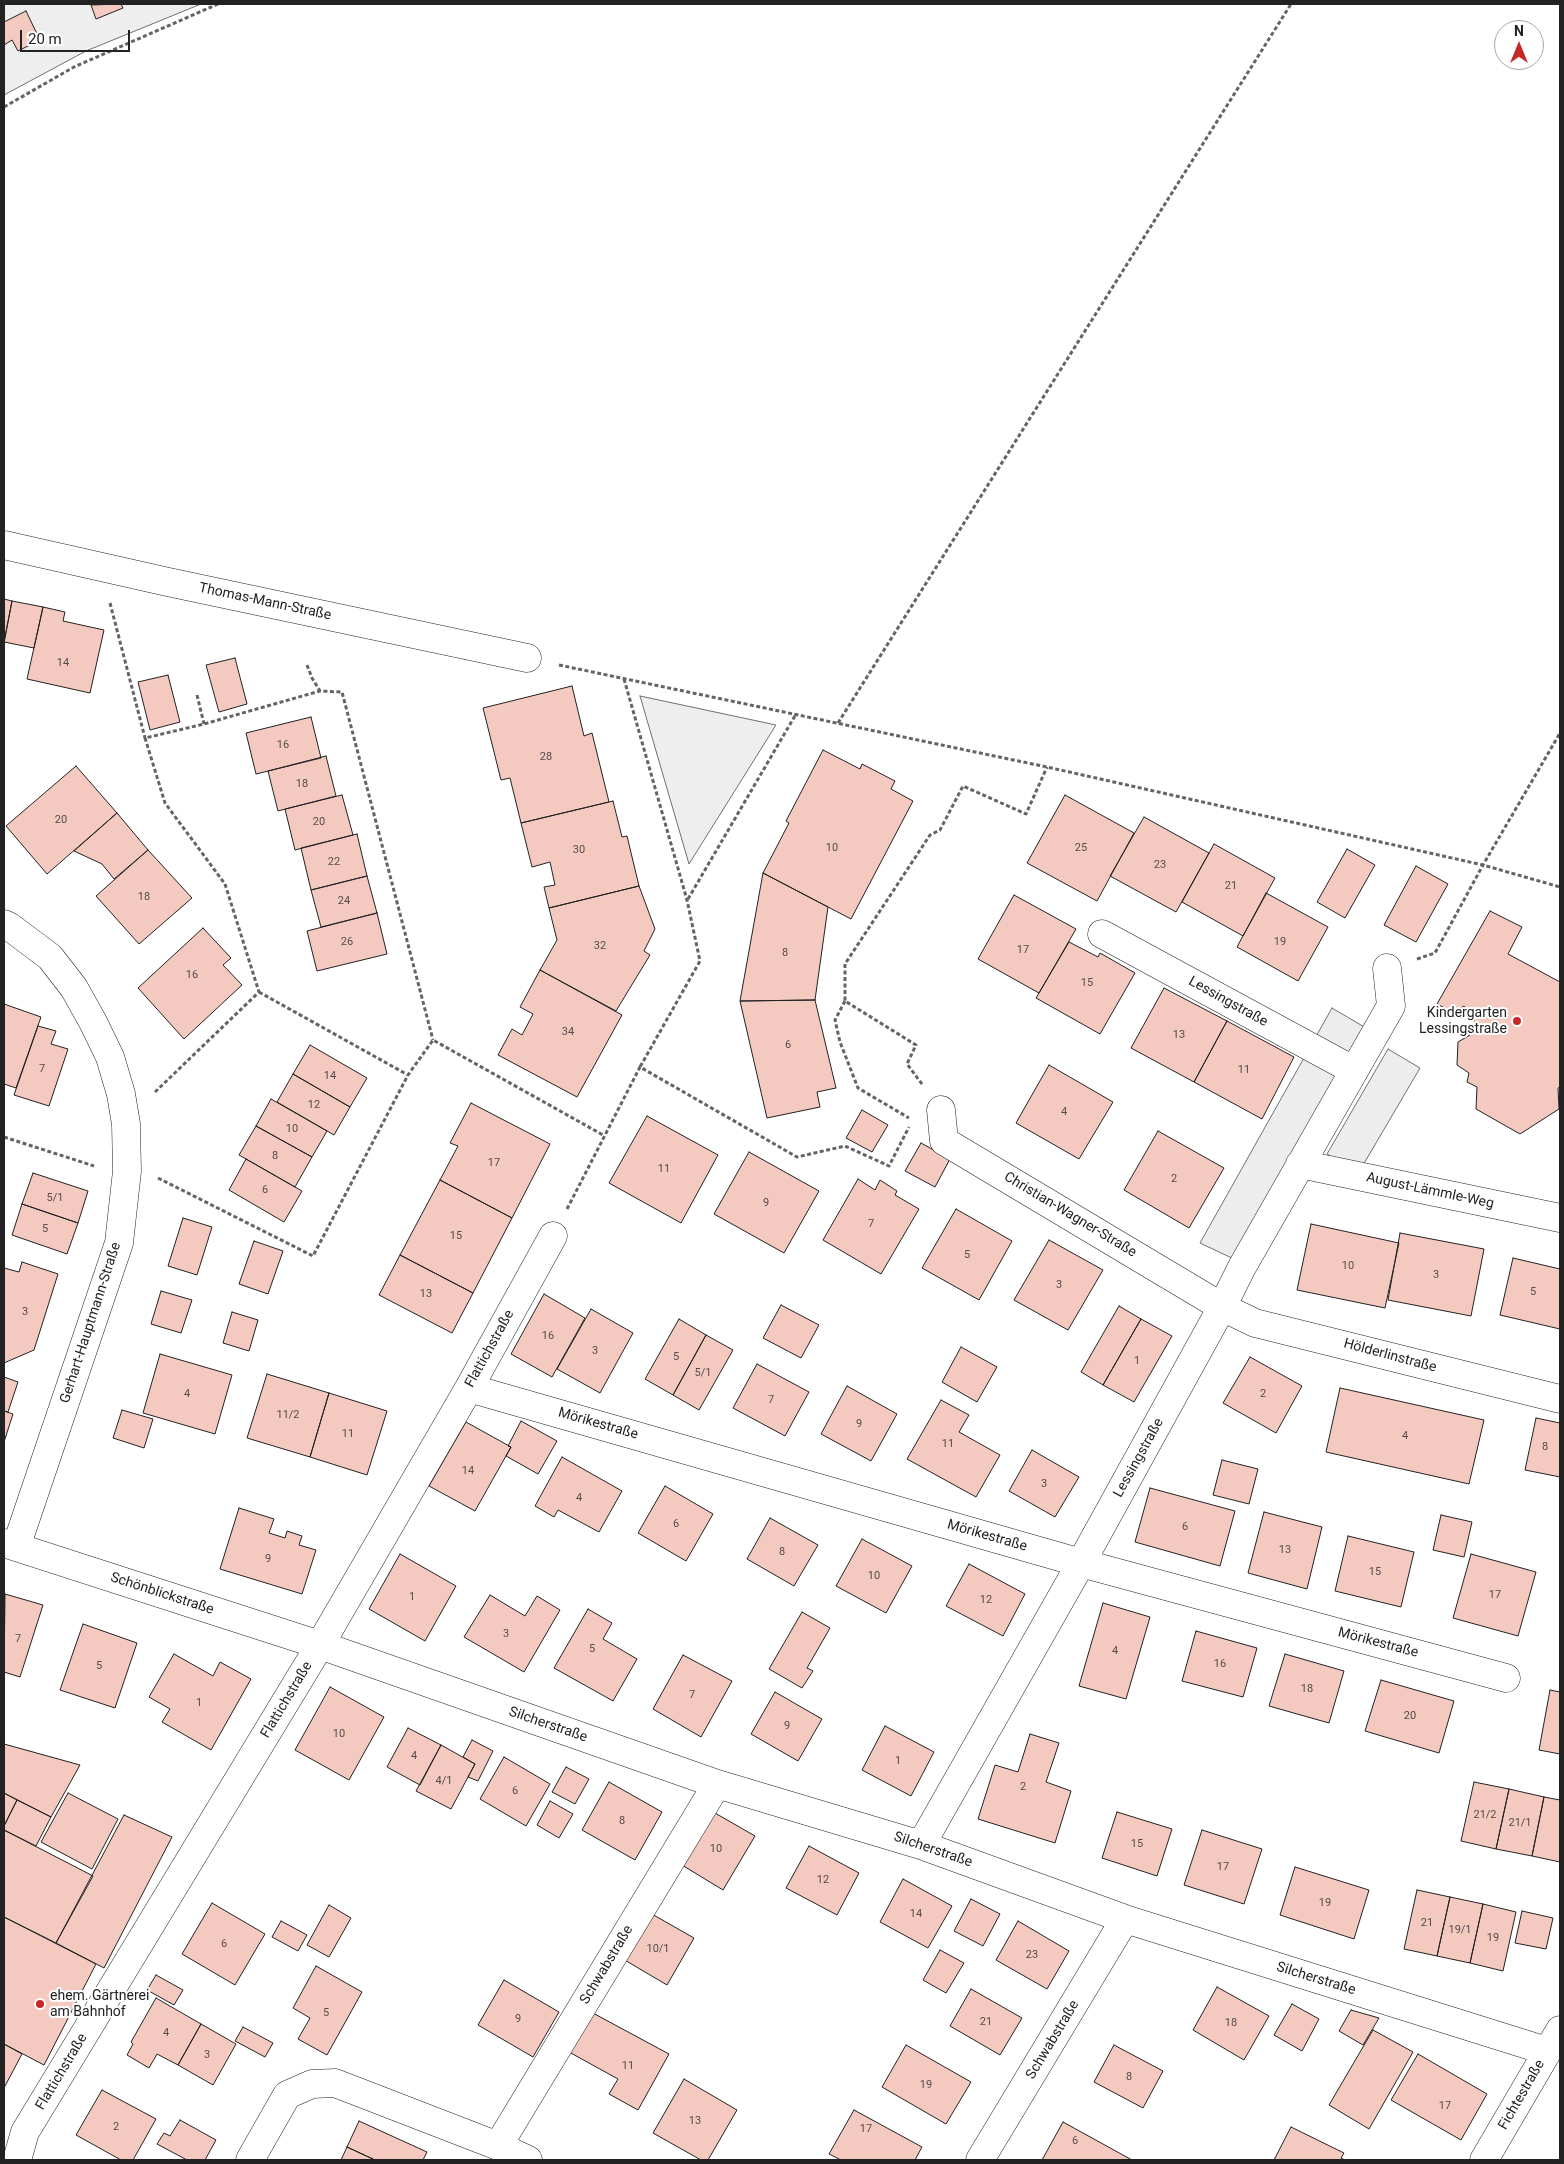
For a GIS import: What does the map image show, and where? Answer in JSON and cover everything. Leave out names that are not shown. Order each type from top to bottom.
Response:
[{"type":"street","name":"Thomas-Mann-Straße","points":[[4,545],[100,568],[527,658]]},
{"type":"street","name":"Gerhart-Hauptmann-Straße","points":[[4,924],[50,957],[74,988],[110,1057],[121,1094],[126,1124],[127,1171],[119,1243],[10,1545]]},
{"type":"street","name":"Lessingstraße","points":[[1102,934],[1353,1070]]},
{"type":"street","name":"Lessingstraße","points":[[921,1845],[1081,1562],[1222,1307],[1242,1267],[1391,1006],[1388,968]]},
{"type":"street","name":"Christian-Wagner-Straße","points":[[941,1110],[944,1141],[1222,1307]]},
{"type":"street","name":"August-Lämmle-Weg","points":[[1300,1164],[1560,1218]]},
{"type":"street","name":"Flattichstraße","points":[[17,2160],[25,2132],[320,1645],[469,1388],[553,1236]]},
{"type":"street","name":"Hölderlinstraße","points":[[1222,1307],[1255,1323],[1560,1399]]},
{"type":"street","name":"Mörikestraße","points":[[469,1388],[1081,1562],[1506,1678]]},
{"type":"street","name":"Schönblickstraße","points":[[10,1545],[320,1645]]},
{"type":"street","name":"Silcherstraße","points":[[320,1645],[717,1784],[921,1845],[1125,1919],[1554,2040]]},
{"type":"street","name":"Schwabstraße","points":[[498,2146],[717,1784]]},
{"type":"street","name":"Schwabstraße","points":[[980,2160],[1125,1919]]},
{"type":"street","name":"Fichtestraße","points":[[1484,2160],[1554,2040]]},
{"type":"street","points":[[250,2160],[288,2095],[312,2084],[335,2084],[498,2146],[528,2160]]},
{"type":"path","points":[[4,108],[74,67],[218,4]]},
{"type":"path","points":[[838,723],[1292,4]]},
{"type":"path","points":[[100,568],[145,738],[165,803],[225,884],[259,992],[408,1075]]},
{"type":"path","points":[[527,658],[1047,767],[1483,866],[1560,886]]},
{"type":"path","points":[[307,665],[320,691]]},
{"type":"path","points":[[553,1236],[640,1067],[700,961],[688,900],[624,679]]},
{"type":"path","points":[[145,738],[204,724],[320,691],[342,692],[433,1040],[604,1135]]},
{"type":"path","points":[[197,696],[204,724]]},
{"type":"path","points":[[688,900],[796,714]]},
{"type":"path","points":[[1388,968],[1435,953],[1560,733]]},
{"type":"path","points":[[640,1067],[797,1157],[845,1146],[888,1166],[913,1120],[858,1088],[840,1042],[836,1020],[845,1001],[845,964],[930,835],[940,830],[963,786],[1026,814],[1047,767]]},
{"type":"path","points":[[126,1124],[150,1097],[259,992]]},
{"type":"path","points":[[845,1001],[916,1045],[907,1064],[941,1110]]},
{"type":"path","points":[[4,1136],[96,1166],[150,1174],[313,1256],[408,1075],[433,1040]]},
{"type":"shaded area","points":[[4,4],[201,4],[86,51],[4,95]]},
{"type":"shaded area","points":[[640,696],[776,725],[689,864]]},
{"type":"shaded area","points":[[1332,1008],[1366,1028],[1236,1260],[1200,1243]]},
{"type":"shaded area","points":[[1388,1049],[1420,1068],[1359,1172],[1327,1154]]},
{"type":"building","points":[[121,4],[123,8],[96,19],[91,5]]},
{"type":"building","points":[[26,11],[40,40],[18,51],[12,40],[4,45],[4,22]]},
{"type":"building","points":[[4,599],[12,601],[4,643]]},
{"type":"building","points":[[12,601],[43,607],[34,648],[4,642]]},
{"type":"building","points":[[43,607],[65,612],[63,621],[104,630],[90,693],[27,679]]},
{"type":"building","points":[[235,658],[247,704],[219,712],[206,665]]},
{"type":"building","points":[[168,675],[180,722],[150,730],[138,682]]},
{"type":"building","points":[[572,686],[584,736],[592,733],[609,802],[521,823],[510,778],[501,780],[483,708]]},
{"type":"building","points":[[311,717],[321,758],[256,774],[246,733]]},
{"type":"building","points":[[823,750],[860,769],[862,764],[895,781],[891,789],[913,801],[851,919],[763,873],[789,823],[786,821]]},
{"type":"building","points":[[326,756],[336,796],[278,811],[268,771]]},
{"type":"building","points":[[76,766],[117,813],[47,874],[6,826]]},
{"type":"building","points":[[342,795],[353,835],[295,850],[285,809]]},
{"type":"building","points":[[1065,795],[1134,833],[1097,901],[1027,863]]},
{"type":"building","points":[[613,801],[622,837],[627,836],[639,886],[549,908],[544,887],[555,885],[550,862],[532,867],[521,823]]},
{"type":"building","points":[[117,813],[148,850],[114,879],[102,864],[74,851]]},
{"type":"building","points":[[1144,817],[1209,853],[1176,912],[1110,876]]},
{"type":"building","points":[[357,834],[367,876],[311,890],[301,848]]},
{"type":"building","points":[[1214,844],[1275,878],[1243,936],[1182,902]]},
{"type":"building","points":[[1347,849],[1375,865],[1345,918],[1317,902]]},
{"type":"building","points":[[148,850],[192,898],[139,944],[96,896]]},
{"type":"building","points":[[1416,866],[1448,884],[1416,942],[1384,925]]},
{"type":"building","points":[[763,873],[828,907],[815,1000],[740,1001]]},
{"type":"building","points":[[367,876],[377,913],[321,927],[311,890]]},
{"type":"building","points":[[639,886],[655,929],[644,951],[650,955],[616,1011],[540,970],[557,940],[549,908]]},
{"type":"building","points":[[1266,893],[1328,927],[1298,981],[1237,947]]},
{"type":"building","points":[[1014,895],[1076,929],[1039,993],[978,959]]},
{"type":"building","name":"Kindergarten Lessingstraße","points":[[1490,911],[1522,927],[1508,954],[1560,982],[1559,1109],[1520,1134],[1476,1109],[1477,1087],[1467,1082],[1469,1073],[1457,1065],[1458,1042],[1480,1029],[1464,1006],[1454,1013],[1437,1004]]},
{"type":"building","points":[[377,913],[387,954],[317,971],[307,931]]},
{"type":"building","points":[[203,928],[231,958],[223,965],[242,985],[184,1039],[138,988]]},
{"type":"building","points":[[1069,942],[1098,957],[1100,953],[1135,973],[1100,1034],[1036,998]]},
{"type":"building","points":[[540,970],[622,1015],[577,1097],[498,1055],[512,1029],[522,1035],[533,1014],[520,1007]]},
{"type":"building","points":[[1164,988],[1227,1021],[1194,1082],[1131,1048]]},
{"type":"building","points":[[815,1000],[836,1088],[817,1092],[820,1107],[767,1118],[740,1001]]},
{"type":"building","points":[[4,1004],[41,1017],[16,1088],[4,1084]]},
{"type":"building","points":[[1227,1021],[1294,1057],[1262,1119],[1194,1082]]},
{"type":"building","points":[[38,1026],[56,1031],[51,1044],[68,1049],[49,1106],[14,1095]]},
{"type":"building","points":[[310,1045],[367,1078],[350,1107],[293,1074]]},
{"type":"building","points":[[1049,1065],[1113,1102],[1079,1159],[1016,1123]]},
{"type":"building","points":[[293,1074],[350,1107],[334,1135],[277,1102]]},
{"type":"building","points":[[271,1099],[327,1131],[312,1157],[256,1126]]},
{"type":"building","points":[[471,1103],[550,1144],[512,1218],[440,1180],[458,1146],[450,1143]]},
{"type":"building","points":[[862,1110],[888,1125],[872,1152],[846,1138]]},
{"type":"building","points":[[647,1116],[718,1155],[681,1223],[609,1183]]},
{"type":"building","points":[[256,1126],[312,1157],[295,1187],[239,1155]]},
{"type":"building","points":[[1158,1131],[1224,1168],[1189,1228],[1124,1190]]},
{"type":"building","points":[[921,1143],[950,1159],[935,1187],[905,1171]]},
{"type":"building","points":[[749,1152],[819,1191],[784,1253],[714,1214]]},
{"type":"building","points":[[246,1159],[302,1191],[284,1222],[229,1190]]},
{"type":"building","points":[[33,1173],[88,1191],[78,1223],[22,1204]]},
{"type":"building","points":[[858,1179],[875,1190],[880,1180],[897,1191],[895,1195],[919,1209],[881,1274],[823,1240]]},
{"type":"building","points":[[440,1180],[512,1218],[473,1293],[400,1255]]},
{"type":"building","points":[[22,1204],[78,1223],[67,1254],[12,1235]]},
{"type":"building","points":[[956,1209],[1012,1241],[979,1300],[922,1268]]},
{"type":"building","points":[[183,1218],[212,1227],[197,1275],[168,1266]]},
{"type":"building","points":[[1311,1224],[1399,1243],[1385,1308],[1297,1290]]},
{"type":"building","points":[[1400,1233],[1484,1249],[1471,1316],[1388,1300]]},
{"type":"building","points":[[1049,1240],[1103,1270],[1068,1330],[1014,1300]]},
{"type":"building","points":[[254,1241],[283,1251],[268,1294],[239,1284]]},
{"type":"building","points":[[400,1255],[473,1293],[452,1333],[379,1295]]},
{"type":"building","points":[[1513,1258],[1560,1269],[1560,1329],[1500,1315]]},
{"type":"building","points":[[22,1262],[58,1274],[34,1350],[4,1363],[4,1268],[19,1272]]},
{"type":"building","points":[[161,1291],[192,1300],[181,1333],[151,1324]]},
{"type":"building","points":[[544,1294],[585,1318],[552,1377],[511,1354]]},
{"type":"building","points":[[781,1305],[819,1325],[801,1358],[763,1338]]},
{"type":"building","points":[[1119,1306],[1141,1319],[1103,1385],[1081,1372]]},
{"type":"building","points":[[591,1309],[633,1333],[600,1393],[557,1369]]},
{"type":"building","points":[[232,1312],[258,1320],[249,1351],[223,1343]]},
{"type":"building","points":[[679,1319],[706,1335],[673,1395],[645,1379]]},
{"type":"building","points":[[1141,1319],[1172,1336],[1134,1402],[1103,1385]]},
{"type":"building","points":[[706,1335],[733,1350],[699,1410],[673,1395]]},
{"type":"building","points":[[961,1347],[997,1367],[977,1402],[942,1382]]},
{"type":"building","points":[[160,1354],[232,1375],[215,1434],[143,1413]]},
{"type":"building","points":[[1250,1357],[1302,1386],[1276,1433],[1223,1403]]},
{"type":"building","points":[[757,1364],[809,1392],[785,1436],[733,1408]]},
{"type":"building","points":[[267,1374],[329,1393],[310,1457],[247,1438]]},
{"type":"building","points":[[4,1377],[18,1382],[8,1412],[4,1411]]},
{"type":"building","points":[[847,1386],[897,1414],[871,1461],[821,1434]]},
{"type":"building","points":[[1340,1388],[1484,1420],[1469,1484],[1326,1452]]},
{"type":"building","points":[[329,1393],[387,1411],[367,1475],[310,1457]]},
{"type":"building","points":[[941,1400],[969,1415],[959,1432],[1000,1455],[976,1497],[907,1459]]},
{"type":"building","points":[[122,1410],[153,1419],[144,1448],[113,1438]]},
{"type":"building","points":[[4,1411],[13,1414],[4,1442]]},
{"type":"building","points":[[1536,1418],[1560,1423],[1560,1477],[1525,1470]]},
{"type":"building","points":[[521,1421],[557,1441],[538,1474],[506,1456],[511,1447],[508,1446]]},
{"type":"building","points":[[466,1422],[511,1447],[475,1511],[429,1486]]},
{"type":"building","points":[[1032,1450],[1079,1477],[1055,1517],[1009,1491]]},
{"type":"building","points":[[562,1457],[622,1491],[599,1532],[558,1510],[554,1517],[535,1506]]},
{"type":"building","points":[[1222,1460],[1258,1469],[1249,1504],[1213,1495]]},
{"type":"building","points":[[665,1486],[713,1514],[686,1561],[638,1533]]},
{"type":"building","points":[[1150,1488],[1235,1511],[1220,1566],[1135,1542]]},
{"type":"building","points":[[239,1508],[274,1519],[269,1533],[285,1538],[287,1531],[302,1536],[299,1545],[316,1550],[302,1594],[220,1569]]},
{"type":"building","points":[[1264,1512],[1322,1527],[1307,1589],[1248,1573]]},
{"type":"building","points":[[1441,1515],[1472,1522],[1464,1557],[1433,1550]]},
{"type":"building","points":[[770,1518],[818,1545],[794,1586],[747,1559]]},
{"type":"building","points":[[1348,1536],[1414,1552],[1401,1607],[1335,1591]]},
{"type":"building","points":[[862,1539],[912,1566],[886,1613],[836,1586]]},
{"type":"building","points":[[400,1554],[456,1586],[425,1641],[369,1609]]},
{"type":"building","points":[[1471,1554],[1536,1572],[1518,1636],[1453,1618]]},
{"type":"building","points":[[969,1564],[1025,1594],[1003,1636],[946,1606]]},
{"type":"building","points":[[5,1594],[43,1605],[20,1677],[4,1672]]},
{"type":"building","points":[[490,1595],[525,1616],[537,1596],[560,1610],[524,1672],[464,1637]]},
{"type":"building","points":[[1103,1603],[1150,1617],[1126,1699],[1079,1686]]},
{"type":"building","points":[[588,1609],[612,1623],[603,1639],[637,1659],[613,1701],[554,1668]]},
{"type":"building","points":[[802,1612],[830,1628],[807,1668],[813,1671],[802,1688],[769,1669]]},
{"type":"building","points":[[83,1624],[137,1643],[115,1708],[60,1690]]},
{"type":"building","points":[[1196,1631],[1257,1648],[1243,1697],[1182,1681]]},
{"type":"building","points":[[174,1654],[213,1676],[220,1662],[251,1679],[211,1750],[162,1722],[170,1709],[149,1697]]},
{"type":"building","points":[[1285,1654],[1344,1671],[1329,1723],[1269,1706]]},
{"type":"building","points":[[683,1655],[732,1681],[701,1737],[653,1709]]},
{"type":"building","points":[[1381,1680],[1454,1701],[1439,1753],[1365,1731]]},
{"type":"building","points":[[330,1687],[384,1717],[349,1780],[295,1750]]},
{"type":"building","points":[[1550,1690],[1560,1692],[1560,1754],[1539,1750]]},
{"type":"building","points":[[775,1692],[822,1719],[798,1761],[751,1734]]},
{"type":"building","points":[[885,1726],[934,1752],[911,1796],[862,1770]]},
{"type":"building","points":[[408,1728],[441,1745],[420,1785],[387,1767]]},
{"type":"building","points":[[1030,1734],[1059,1743],[1046,1782],[1071,1791],[1055,1843],[978,1819],[995,1765],[1018,1772]]},
{"type":"building","points":[[472,1740],[493,1751],[478,1781],[468,1777],[475,1764],[463,1757]]},
{"type":"building","points":[[4,1744],[80,1765],[51,1817],[4,1793]]},
{"type":"building","points":[[441,1745],[475,1764],[451,1809],[416,1791]]},
{"type":"building","points":[[504,1757],[550,1784],[526,1826],[480,1799]]},
{"type":"building","points":[[566,1767],[589,1779],[575,1804],[552,1792]]},
{"type":"building","points":[[609,1782],[662,1812],[635,1860],[582,1830]]},
{"type":"building","points":[[1474,1782],[1509,1789],[1496,1849],[1461,1841]]},
{"type":"building","points":[[1509,1789],[1544,1797],[1532,1856],[1496,1849]]},
{"type":"building","points":[[4,1793],[17,1800],[4,1826]]},
{"type":"building","points":[[68,1793],[118,1819],[92,1869],[41,1842]]},
{"type":"building","points":[[1544,1797],[1560,1800],[1560,1862],[1532,1856]]},
{"type":"building","points":[[17,1800],[51,1817],[36,1846],[4,1830],[4,1826]]},
{"type":"building","points":[[550,1801],[573,1814],[559,1838],[537,1825]]},
{"type":"building","points":[[708,1809],[755,1836],[723,1890],[677,1862]]},
{"type":"building","points":[[1117,1812],[1172,1829],[1157,1876],[1102,1858]]},
{"type":"building","points":[[124,1815],[172,1837],[104,1968],[56,1943]]},
{"type":"building","points":[[4,1830],[93,1876],[56,1943],[4,1917]]},
{"type":"building","points":[[1202,1830],[1262,1849],[1244,1904],[1184,1885]]},
{"type":"building","points":[[809,1846],[859,1873],[837,1915],[786,1888]]},
{"type":"building","points":[[1295,1867],[1369,1890],[1354,1939],[1280,1915]]},
{"type":"building","points":[[903,1879],[952,1906],[928,1948],[880,1922]]},
{"type":"building","points":[[1417,1890],[1450,1897],[1437,1956],[1404,1949]]},
{"type":"building","points":[[1450,1897],[1483,1904],[1470,1963],[1437,1956]]},
{"type":"building","points":[[971,1899],[1000,1914],[983,1946],[954,1931]]},
{"type":"building","points":[[212,1903],[265,1934],[235,1985],[182,1954]]},
{"type":"building","points":[[1483,1904],[1516,1912],[1503,1971],[1470,1963]]},
{"type":"building","points":[[329,1905],[351,1918],[329,1957],[307,1945]]},
{"type":"building","points":[[1522,1911],[1553,1918],[1546,1949],[1515,1943]]},
{"type":"building","points":[[650,1913],[694,1938],[667,1985],[623,1959]]},
{"type":"building","name":"ehem. Gärtnerei am Bahnhof","points":[[4,1917],[96,1964],[44,2065],[4,2044]]},
{"type":"building","points":[[281,1921],[307,1935],[298,1951],[272,1937]]},
{"type":"building","points":[[1018,1921],[1069,1951],[1047,1989],[996,1960]]},
{"type":"building","points":[[940,1950],[964,1963],[946,1993],[923,1980]]},
{"type":"building","points":[[316,1966],[362,1992],[327,2055],[298,2039],[310,2018],[293,2008]]},
{"type":"building","points":[[156,1975],[183,1990],[174,2005],[147,1990]]},
{"type":"building","points":[[504,1980],[559,2012],[533,2057],[478,2025]]},
{"type":"building","points":[[1217,1987],[1269,2016],[1244,2060],[1193,2030]]},
{"type":"building","points":[[971,1989],[1022,2018],[1000,2055],[950,2026]]},
{"type":"building","points":[[156,1998],[201,2024],[178,2065],[157,2054],[149,2068],[127,2055],[133,2044],[131,2042]]},
{"type":"building","points":[[1292,2004],[1319,2019],[1302,2051],[1274,2035]]},
{"type":"building","points":[[1351,2010],[1379,2018],[1363,2045],[1339,2031]]},
{"type":"building","points":[[591,2012],[669,2054],[638,2110],[609,2094],[618,2079],[569,2052]]},
{"type":"building","points":[[201,2024],[236,2044],[213,2085],[178,2065]]},
{"type":"building","points":[[243,2027],[273,2043],[265,2057],[235,2041]]},
{"type":"building","points":[[1373,2030],[1413,2052],[1369,2129],[1329,2105]]},
{"type":"building","points":[[4,2044],[22,2054],[4,2088]]},
{"type":"building","points":[[906,2045],[971,2082],[946,2124],[882,2087]]},
{"type":"building","points":[[1114,2045],[1163,2071],[1143,2108],[1094,2082]]},
{"type":"building","points":[[1418,2054],[1487,2094],[1461,2140],[1391,2100]]},
{"type":"building","points":[[684,2079],[737,2110],[708,2160],[701,2160],[653,2133]]},
{"type":"building","points":[[102,2090],[156,2119],[133,2160],[121,2160],[76,2135]]},
{"type":"building","points":[[854,2110],[922,2147],[915,2160],[841,2160],[829,2154]]},
{"type":"building","points":[[180,2120],[216,2140],[205,2160],[187,2160],[157,2144],[164,2133],[170,2136]]},
{"type":"building","points":[[359,2121],[427,2152],[423,2160],[375,2160],[347,2147]]},
{"type":"building","points":[[1063,2122],[1132,2160],[1042,2160]]},
{"type":"building","points":[[1291,2127],[1344,2153],[1341,2158],[1345,2160],[1274,2160]]},
{"type":"building","points":[[347,2147],[375,2160],[341,2160]]},
{"type":"place","name":"Kindergarten Lessingstraße","points":[[1517,1021]]},
{"type":"place","name":"ehem. Gärtnerei am Bahnhof","points":[[40,2004]]}]
